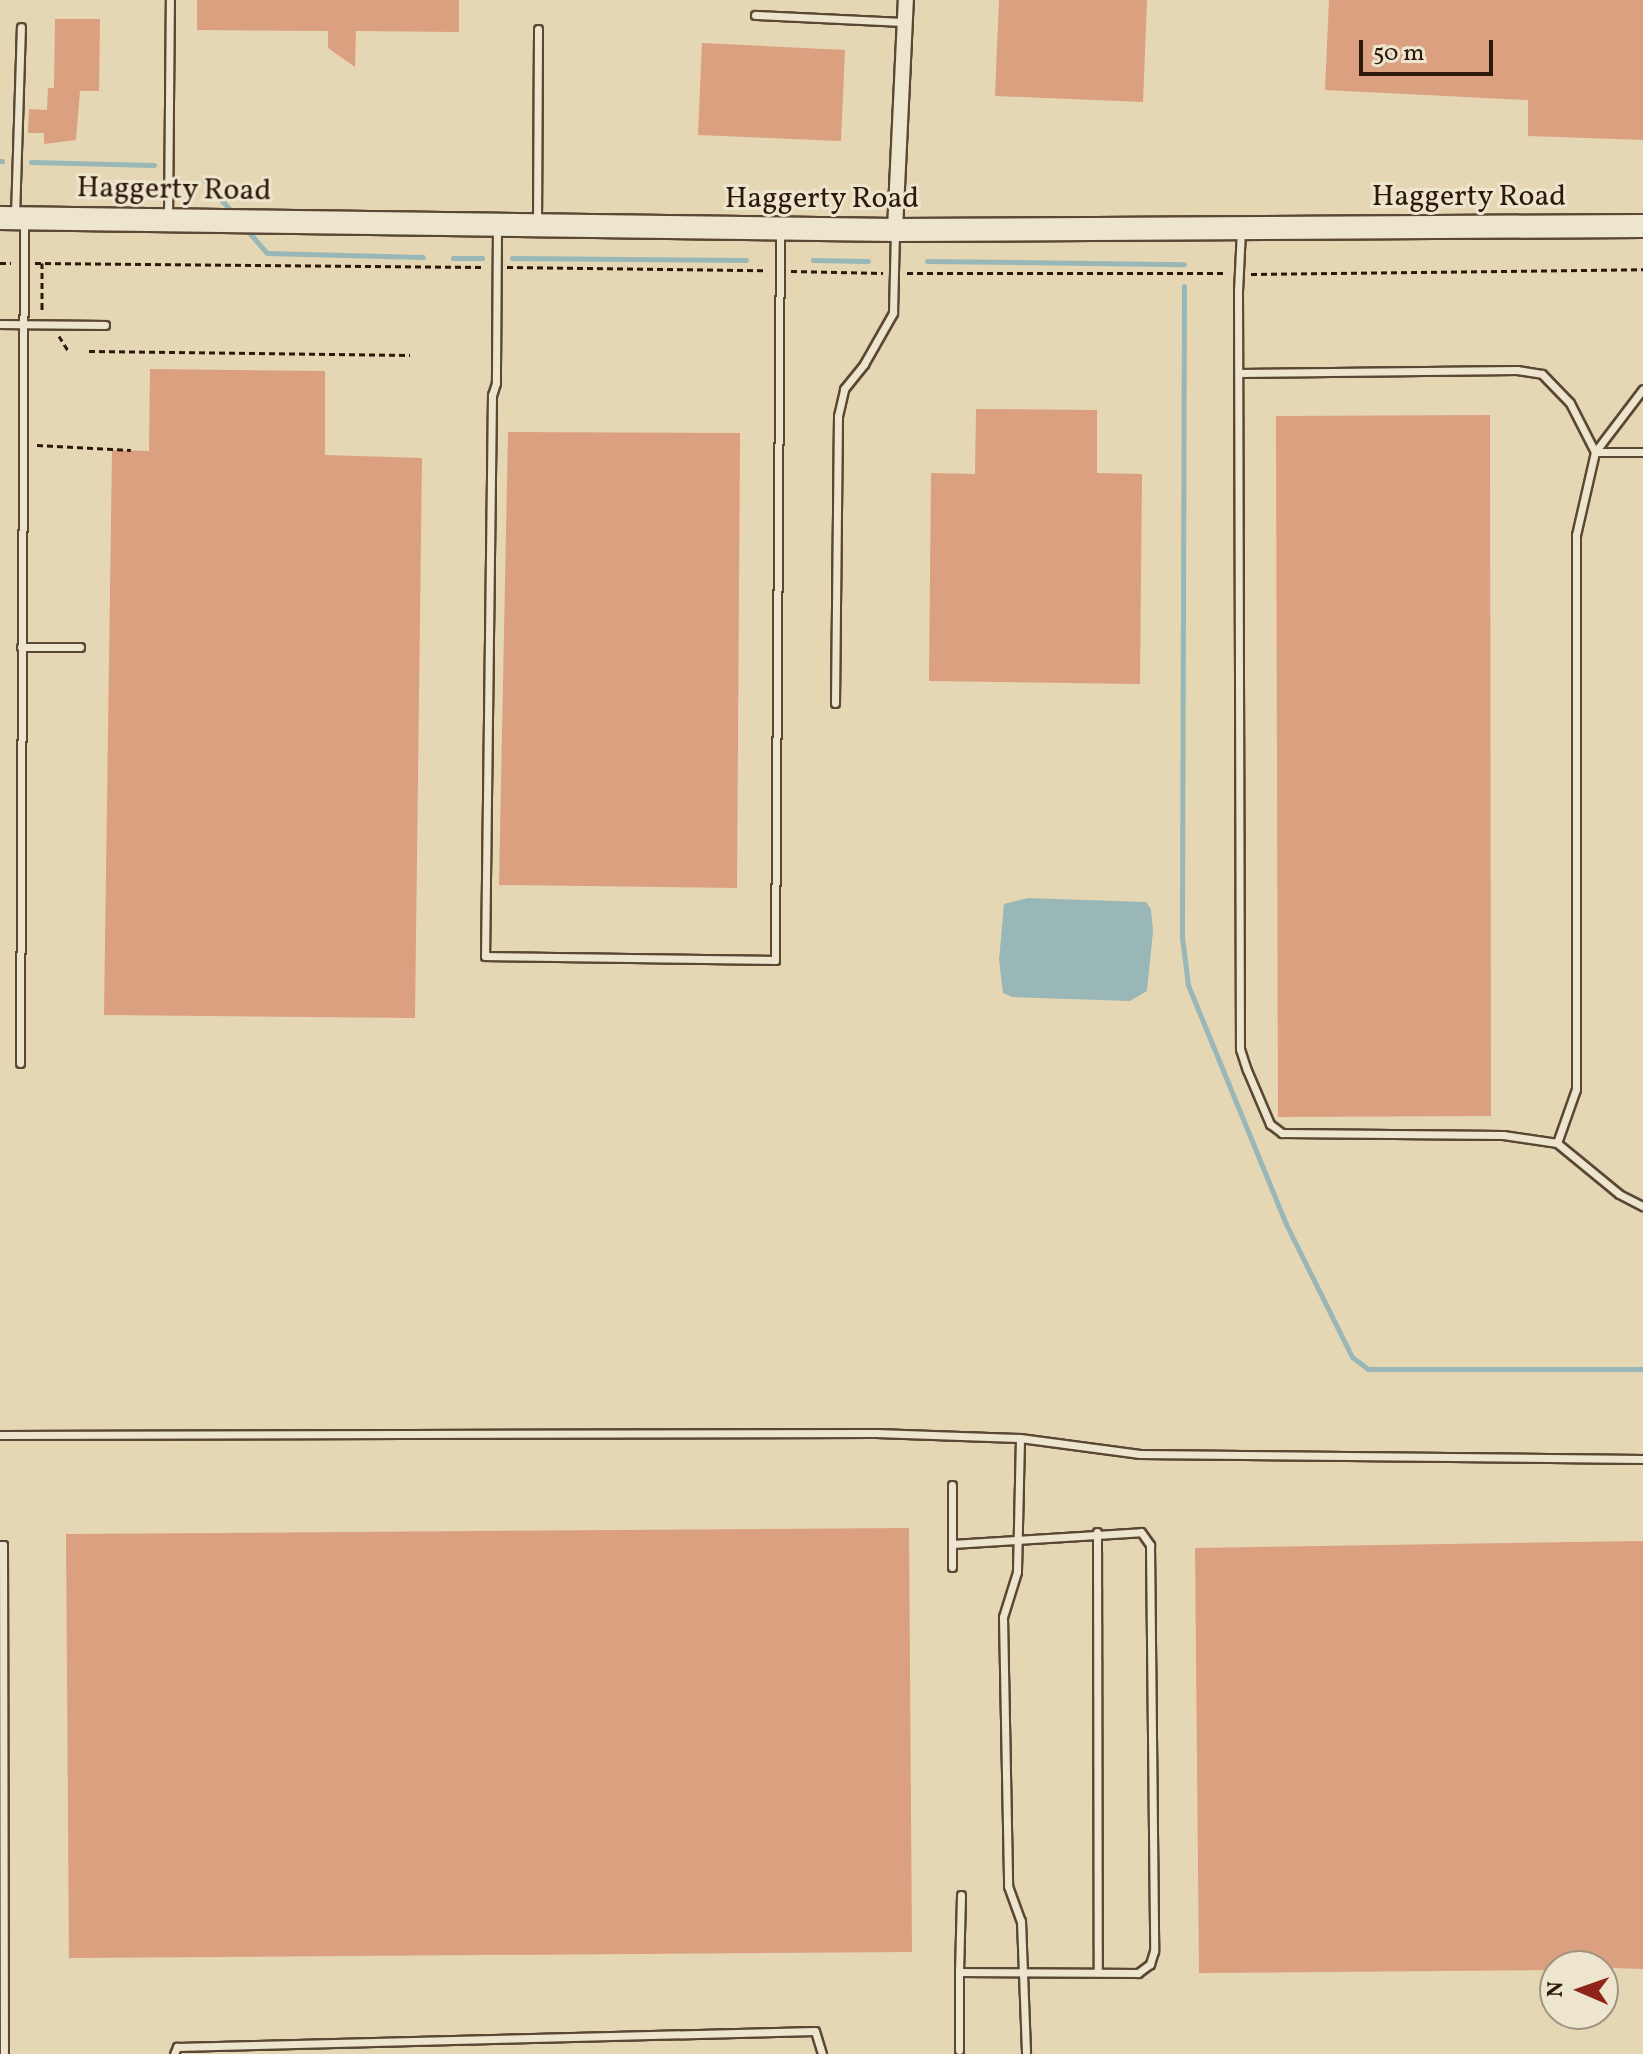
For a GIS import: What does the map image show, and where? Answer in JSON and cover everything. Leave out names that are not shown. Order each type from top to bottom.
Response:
[{"type":"main road","name":"Haggerty Road","points":[[13,219],[895,230],[1643,226]]},
{"type":"street","points":[[895,230],[906,0]]},
{"type":"lane","points":[[168,220],[170,0]]},
{"type":"lane","points":[[755,15],[905,22]]},
{"type":"lane","points":[[20,1063],[23,324],[13,219],[21,27]]},
{"type":"lane","points":[[537,226],[538,29]]},
{"type":"lane","points":[[498,226],[496,383],[492,395],[485,956],[775,960],[780,229]]},
{"type":"lane","points":[[1241,228],[1240,1049],[1247,1070],[1270,1124],[1282,1133],[1503,1135],[1557,1143],[1619,1194],[1643,1206]]},
{"type":"lane","points":[[835,703],[838,416],[844,389],[864,364],[893,313],[895,230]]},
{"type":"lane","points":[[0,324],[105,325]]},
{"type":"lane","points":[[1239,373],[1517,370],[1542,374],[1570,403],[1595,452]]},
{"type":"lane","points":[[1557,1143],[1576,1089],[1576,535],[1595,452],[1643,389]]},
{"type":"lane","points":[[1595,452],[1643,452]]},
{"type":"lane","points":[[21,647],[80,647]]},
{"type":"lane","points":[[0,1435],[876,1433],[1020,1438],[1140,1454],[1643,1459]]},
{"type":"lane","points":[[1020,1438],[1017,1572],[1003,1617],[1003,1633],[1008,1886],[1021,1921],[1026,2054]]},
{"type":"lane","points":[[952,1485],[952,1567]]},
{"type":"lane","points":[[1097,1532],[1098,1972]]},
{"type":"lane","points":[[952,1544],[1018,1542],[1097,1532],[1141,1532],[1150,1545],[1154,1935],[1150,1964],[1138,1973],[959,1972]]},
{"type":"lane","points":[[0,1545],[3,1561],[4,2054]]},
{"type":"lane","points":[[959,2050],[961,1895]]},
{"type":"lane","points":[[174,2054],[177,2047],[815,2031],[822,2054]]},
{"type":"path","points":[[42,312],[41,263],[885,273]]},
{"type":"path","points":[[909,273],[1239,274],[1643,269]]},
{"type":"path","points":[[51,334],[61,337],[69,352]]},
{"type":"path","points":[[89,351],[410,355]]},
{"type":"path","points":[[37,445],[131,450]]},
{"type":"water","points":[[1028,898],[1146,902],[1151,909],[1153,931],[1147,991],[1130,1001],[1012,997],[1003,993],[999,960],[1004,904]]},
{"type":"building","points":[[197,0],[459,0],[459,32],[356,31],[355,67],[328,48],[328,31],[197,30]]},
{"type":"building","points":[[999,0],[1147,0],[1143,102],[995,96]]},
{"type":"building","points":[[1329,0],[1643,0],[1643,140],[1528,136],[1528,100],[1325,90]]},
{"type":"building","points":[[55,19],[100,19],[99,91],[80,91],[76,140],[44,144],[44,133],[28,133],[29,109],[47,110],[48,88],[54,88]]},
{"type":"building","points":[[702,43],[845,50],[841,141],[698,135]]},
{"type":"building","points":[[150,369],[325,371],[325,455],[422,458],[415,1018],[104,1015],[112,450],[149,451]]},
{"type":"building","points":[[976,409],[1097,410],[1097,473],[1142,474],[1140,684],[929,681],[931,473],[975,474]]},
{"type":"building","points":[[1490,415],[1491,1116],[1278,1117],[1276,416]]},
{"type":"building","points":[[508,432],[740,433],[737,888],[499,885]]},
{"type":"building","points":[[909,1528],[912,1952],[69,1958],[66,1534]]},
{"type":"building","points":[[1643,1541],[1643,1969],[1619,1968],[1619,1950],[1539,1950],[1539,1970],[1199,1973],[1195,1548]]},
{"type":"waterway","points":[[31,162],[154,165]]},
{"type":"waterway","points":[[204,180],[232,212]]},
{"type":"waterway","points":[[246,229],[267,253],[423,257]]},
{"type":"waterway","points":[[453,258],[482,258]]},
{"type":"waterway","points":[[512,258],[746,260]]},
{"type":"waterway","points":[[813,260],[868,261]]},
{"type":"waterway","points":[[927,261],[1184,264]]},
{"type":"waterway","points":[[1184,286],[1182,937],[1188,985],[1286,1224],[1352,1357],[1368,1369],[1643,1369]]}]
